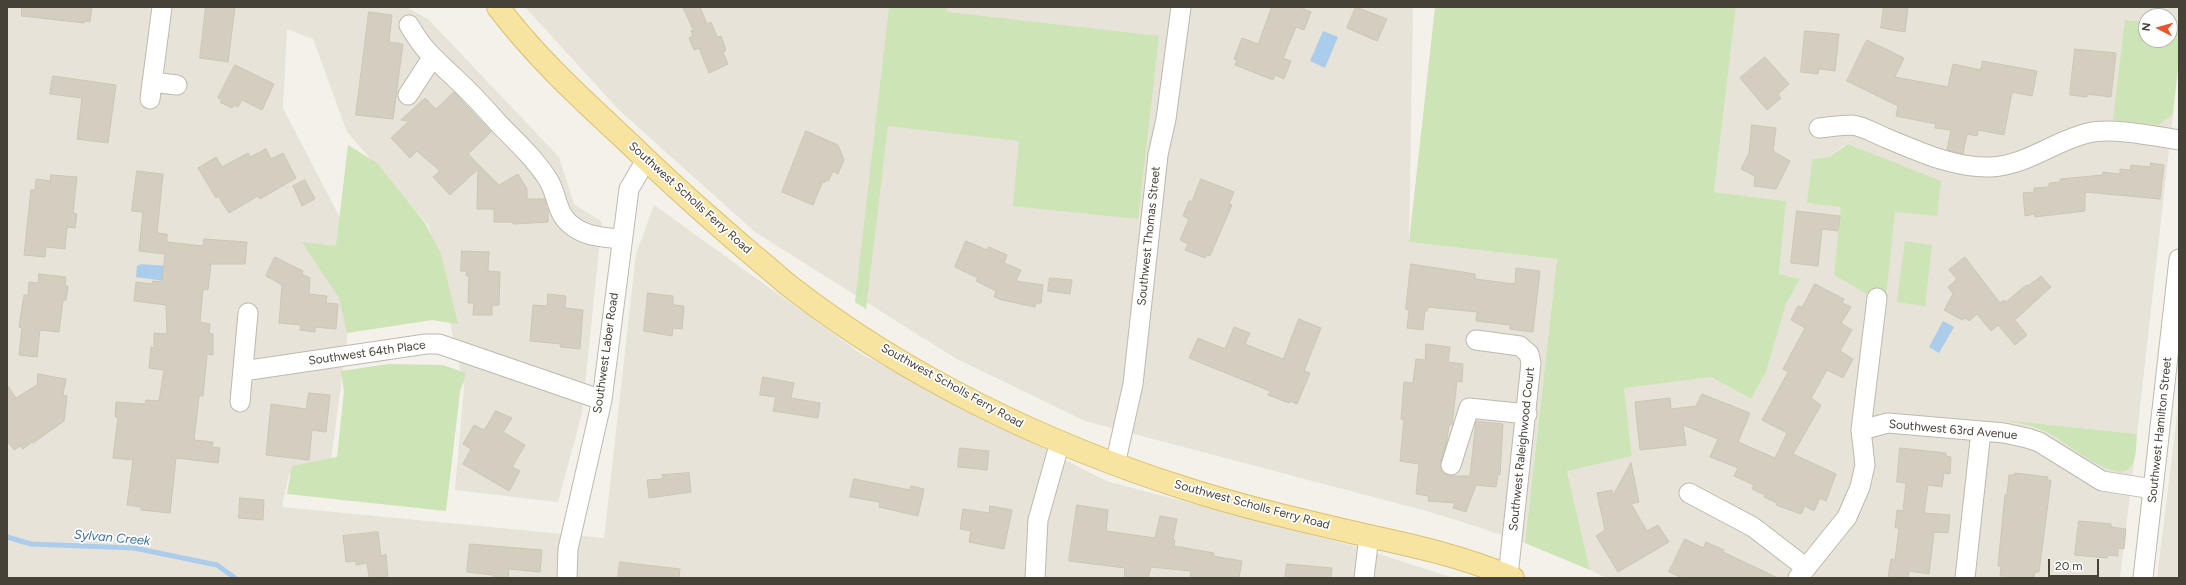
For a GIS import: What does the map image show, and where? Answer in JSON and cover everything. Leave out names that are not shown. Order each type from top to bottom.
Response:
[{"type":"main road","name":"Southwest Scholls Ferry Road","points":[[498,7],[558,77],[646,160],[790,287],[824,312],[896,358],[935,380],[1021,425],[1115,465],[1256,509],[1451,555],[1510,577]]},
{"type":"street","points":[[162,7],[151,91],[177,85]]},
{"type":"street","name":"Southwest Thomas Street","points":[[1115,465],[1133,384],[1158,155],[1166,119],[1181,7]]},
{"type":"street","points":[[409,26],[419,42],[432,58],[455,78],[524,150],[549,181],[559,209],[568,223],[578,231],[593,236],[621,239]]},
{"type":"street","points":[[408,95],[432,58]]},
{"type":"street","points":[[1819,128],[1854,125],[1938,160],[1972,166],[1992,167],[2014,163],[2036,156],[2072,138],[2089,132],[2104,131],[2179,140]]},
{"type":"street","name":"Southwest Laber Road","points":[[567,578],[568,549],[602,400],[621,239],[629,189],[646,160]]},
{"type":"street","name":"Southwest Hamilton Street","points":[[2143,578],[2179,259]]},
{"type":"street","points":[[1689,493],[1753,527],[1802,573],[1847,517],[1854,502],[1865,465],[1862,430],[1877,298]]},
{"type":"street","points":[[240,402],[248,313]]},
{"type":"street","name":"Southwest Raleighwood Court","points":[[1476,340],[1520,346],[1529,354],[1531,374],[1510,577]]},
{"type":"street","name":"Southwest 64th Place","points":[[243,371],[426,344],[439,344],[602,400]]},
{"type":"street","points":[[1451,465],[1469,408],[1527,414]]},
{"type":"street","name":"Southwest 63rd Avenue","points":[[1862,430],[1888,423],[1981,431],[2027,438],[2039,442],[2102,481],[2153,489]]},
{"type":"street","points":[[1965,578],[1981,431]]},
{"type":"street","points":[[1035,578],[1038,520],[1060,442]]},
{"type":"street","points":[[1364,578],[1369,536]]},
{"type":"shaded area","points":[[7,7],[406,7],[428,19],[559,157],[574,204],[602,222],[582,413],[558,502],[455,490],[464,387],[429,226],[347,132],[313,39],[287,29],[283,108],[339,216],[351,309],[329,475],[289,474],[282,507],[604,538],[636,254],[654,205],[863,355],[1106,481],[1350,545],[1454,578],[7,578]]},
{"type":"shaded area","points":[[525,7],[1413,7],[1409,242],[1557,259],[1525,543],[1426,511],[1085,421],[955,358],[755,232],[619,110]]},
{"type":"shaded area","points":[[1736,7],[2179,7],[2179,25],[2178,8],[2138,8],[2138,21],[2125,20],[2159,125],[2173,114],[2137,434],[2013,421],[2048,433],[2085,457],[2107,468],[2126,471],[2131,468],[2134,462],[2120,578],[1606,578],[1590,570],[1567,470],[1632,456],[1624,387],[1711,377],[1751,399],[1766,372],[1786,304],[1800,279],[1779,274],[1786,201],[1714,192]],"holes":[[[1852,145],[1913,172],[1941,182],[1895,212],[1808,203],[1812,159],[1829,157],[1843,146]]]},
{"type":"shaded area","points":[[2179,399],[2179,578],[2157,578]]},
{"type":"green space","points":[[889,7],[947,7],[947,12],[1159,36],[1138,219],[1013,206],[1019,141],[888,126],[866,309],[855,302]]},
{"type":"green space","points":[[1435,7],[1736,7],[1714,192],[1786,201],[1779,274],[1800,279],[1786,304],[1766,372],[1751,399],[1711,377],[1624,388],[1632,456],[1567,471],[1590,570],[1525,543],[1557,259],[1409,242]]},
{"type":"green space","points":[[2125,20],[2138,21],[2138,48],[2178,48],[2179,25],[2179,60],[2173,114],[2159,125],[2113,120]]},
{"type":"green space","points":[[1848,144],[1941,181],[1937,216],[1895,212],[1886,296],[1867,294],[1834,275],[1841,207],[1807,203],[1812,159],[1829,157]]},
{"type":"green space","points":[[348,145],[377,163],[425,223],[441,254],[458,324],[432,320],[347,333],[339,298],[302,242],[336,246]]},
{"type":"green space","points":[[1905,241],[1932,245],[1925,306],[1897,302]]},
{"type":"green space","points":[[389,364],[443,365],[466,373],[460,392],[446,511],[287,494],[292,466],[337,457],[344,391],[341,371]]},
{"type":"green space","points":[[2004,420],[2137,434],[2136,453],[2132,466],[2129,469],[2121,472],[2111,470],[2088,459],[2048,433]]},
{"type":"water","points":[[1323,31],[1338,37],[1325,68],[1310,61]]},
{"type":"water","points":[[140,264],[166,266],[165,281],[136,277],[137,265],[139,266]]},
{"type":"water","points":[[1943,321],[1954,327],[1939,353],[1929,347]]},
{"type":"building","points":[[22,7],[92,7],[90,22],[85,21],[84,23],[22,16]]},
{"type":"building","points":[[206,7],[235,7],[228,62],[200,58]]},
{"type":"building","points":[[683,7],[700,7],[707,24],[711,22],[717,37],[721,36],[726,50],[723,52],[728,64],[709,73],[699,48],[694,50],[689,38],[693,36],[691,31],[693,30]]},
{"type":"building","points":[[1272,7],[1300,7],[1311,12],[1304,30],[1296,27],[1283,58],[1291,61],[1284,79],[1275,75],[1273,80],[1235,65],[1237,60],[1234,59],[1242,38],[1258,44]]},
{"type":"building","points":[[1356,7],[1387,19],[1377,41],[1347,28]]},
{"type":"building","points":[[1884,7],[1908,7],[1905,32],[1881,28]]},
{"type":"building","points":[[369,12],[392,15],[389,42],[403,44],[393,119],[356,115]]},
{"type":"building","points":[[1805,31],[1839,34],[1835,71],[1819,69],[1818,74],[1801,72]]},
{"type":"building","points":[[1867,40],[1904,58],[1895,77],[1948,87],[1953,64],[1981,70],[1982,61],[2037,71],[2032,96],[2012,92],[2004,135],[1978,130],[1977,136],[1967,134],[1963,154],[1947,150],[1951,130],[1935,128],[1936,124],[1896,116],[1898,106],[1847,81]]},
{"type":"building","points":[[2075,49],[2116,53],[2111,97],[2087,94],[2087,97],[2070,95]]},
{"type":"building","points":[[1765,57],[1789,84],[1778,94],[1781,98],[1767,110],[1740,78]]},
{"type":"building","points":[[235,65],[274,84],[262,110],[242,100],[238,107],[234,105],[232,108],[220,102],[222,100],[218,98]]},
{"type":"building","points":[[53,76],[116,85],[108,143],[77,139],[82,98],[50,94]]},
{"type":"building","points":[[454,92],[491,132],[468,154],[499,185],[518,174],[527,189],[527,199],[545,199],[546,208],[548,209],[548,222],[513,224],[513,222],[494,222],[494,209],[477,209],[478,169],[450,195],[433,177],[440,171],[417,151],[410,158],[391,138],[409,121],[401,120],[425,98],[436,109]]},
{"type":"building","points":[[1752,125],[1776,128],[1773,151],[1790,161],[1776,189],[1754,186],[1755,176],[1741,169],[1749,153]]},
{"type":"building","points":[[806,131],[838,145],[844,160],[838,174],[833,171],[829,180],[822,183],[813,205],[782,192]]},
{"type":"building","points":[[266,149],[271,159],[283,153],[296,178],[260,199],[258,196],[229,213],[218,196],[216,198],[198,168],[216,157],[222,167],[248,153],[250,157]]},
{"type":"building","points":[[2151,163],[2164,165],[2160,199],[2085,192],[2085,211],[2035,217],[2034,214],[2025,216],[2023,193],[2034,192],[2034,188],[2049,187],[2049,183],[2060,182],[2060,179],[2103,175],[2103,172],[2120,174],[2120,169],[2130,170],[2131,165],[2150,167]]},
{"type":"building","points":[[137,171],[163,174],[157,233],[167,234],[167,242],[203,246],[204,239],[247,242],[245,264],[211,264],[208,290],[203,289],[200,322],[210,324],[209,333],[213,334],[213,355],[207,354],[203,396],[199,396],[194,440],[213,442],[212,447],[220,448],[218,463],[176,458],[170,513],[141,510],[141,507],[127,505],[133,460],[113,458],[118,417],[115,417],[116,402],[145,404],[146,400],[159,401],[164,370],[149,368],[151,347],[154,348],[154,333],[167,334],[166,305],[134,301],[136,282],[152,284],[153,281],[162,282],[165,254],[139,251],[143,212],[132,211]]},
{"type":"building","points":[[51,175],[77,177],[73,213],[77,214],[75,228],[67,227],[65,249],[46,247],[45,257],[24,255],[31,190],[35,190],[36,179],[50,181]]},
{"type":"building","points":[[1201,179],[1234,192],[1229,204],[1232,205],[1210,256],[1207,255],[1205,258],[1185,250],[1188,244],[1180,240],[1189,219],[1183,216],[1189,201],[1192,201]]},
{"type":"building","points":[[305,180],[315,199],[302,206],[293,186]]},
{"type":"building","points":[[1797,211],[1840,216],[1838,231],[1822,229],[1818,266],[1791,263]]},
{"type":"building","points":[[966,241],[987,250],[989,247],[1007,255],[1004,263],[1021,270],[1016,281],[1043,285],[1041,303],[1036,303],[1035,307],[994,297],[996,291],[976,281],[978,278],[955,267]]},
{"type":"building","points":[[462,251],[489,252],[488,271],[500,272],[499,305],[492,305],[492,315],[473,315],[474,303],[468,303],[469,276],[466,276],[467,271],[461,271]]},
{"type":"building","points":[[275,257],[303,271],[302,274],[310,278],[309,294],[327,296],[326,303],[338,304],[336,329],[315,327],[315,332],[300,330],[301,325],[279,323],[282,285],[266,276]]},
{"type":"building","points":[[1965,257],[2000,303],[2004,300],[2006,302],[2026,285],[2028,286],[2041,276],[2051,287],[2015,320],[2027,335],[2015,345],[1998,325],[1991,331],[1977,314],[1969,321],[1965,318],[1962,320],[1944,310],[1953,294],[1948,287],[1957,279],[1949,270]]},
{"type":"building","points":[[1411,264],[1475,274],[1475,279],[1515,284],[1516,268],[1540,271],[1533,332],[1510,329],[1510,325],[1476,321],[1477,312],[1428,307],[1427,311],[1425,311],[1423,330],[1407,328],[1409,310],[1406,309]]},
{"type":"building","points":[[39,274],[66,277],[65,286],[68,286],[66,300],[63,300],[59,332],[40,330],[37,357],[19,355],[22,328],[19,327],[24,295],[28,295],[29,282],[38,283]]},
{"type":"building","points":[[1050,278],[1072,280],[1070,294],[1048,291]]},
{"type":"building","points":[[1815,284],[1844,299],[1842,303],[1851,307],[1841,323],[1852,330],[1840,351],[1853,359],[1843,378],[1827,370],[1811,398],[1821,405],[1793,454],[1836,474],[1826,501],[1820,498],[1814,511],[1805,506],[1801,514],[1776,505],[1777,503],[1764,497],[1765,495],[1752,489],[1754,485],[1734,476],[1738,468],[1710,457],[1718,439],[1683,425],[1686,445],[1640,450],[1635,402],[1670,398],[1671,409],[1696,406],[1702,394],[1750,413],[1738,442],[1775,458],[1787,433],[1762,420],[1788,372],[1783,369],[1805,328],[1791,320],[1798,306],[1802,307]]},
{"type":"building","points":[[648,293],[673,296],[674,305],[684,306],[682,329],[673,328],[672,336],[644,331]]},
{"type":"building","points":[[548,294],[566,296],[565,308],[583,310],[580,349],[560,347],[561,344],[530,341],[533,305],[547,306]]},
{"type":"building","points":[[1299,319],[1321,328],[1304,371],[1310,373],[1297,404],[1290,401],[1289,403],[1268,395],[1270,391],[1189,358],[1198,338],[1225,349],[1234,327],[1250,333],[1245,344],[1283,359]]},
{"type":"building","points":[[1426,344],[1450,347],[1448,362],[1463,364],[1462,382],[1457,381],[1452,425],[1449,425],[1447,440],[1441,462],[1440,468],[1443,473],[1448,476],[1470,476],[1476,421],[1503,424],[1500,475],[1498,474],[1496,487],[1476,485],[1466,512],[1453,508],[1455,503],[1428,501],[1429,496],[1416,494],[1419,464],[1400,461],[1404,420],[1401,419],[1404,382],[1413,383],[1416,359],[1425,360]]},
{"type":"building","points":[[38,374],[66,379],[63,395],[67,396],[64,421],[23,449],[20,446],[14,450],[7,441],[7,385],[16,398],[37,385]]},
{"type":"building","points":[[763,377],[794,383],[791,398],[820,403],[818,418],[773,411],[776,397],[760,395]]},
{"type":"building","points":[[309,393],[330,395],[326,432],[312,430],[309,460],[266,455],[271,404],[306,409]]},
{"type":"building","points":[[496,411],[512,418],[503,432],[525,445],[512,467],[520,471],[509,491],[463,464],[471,449],[463,444],[474,425],[484,430]]},
{"type":"building","points":[[960,448],[989,451],[987,470],[958,467]]},
{"type":"building","points":[[1900,448],[1946,453],[1946,456],[1951,457],[1950,474],[1944,473],[1942,487],[1928,485],[1924,513],[1950,515],[1948,533],[1934,532],[1929,574],[1909,571],[1908,578],[1888,578],[1891,559],[1895,560],[1899,528],[1895,528],[1897,510],[1903,511],[1906,483],[1897,482]]},
{"type":"building","points":[[1631,463],[1639,502],[1631,504],[1647,531],[1658,525],[1669,542],[1618,572],[1596,536],[1605,530],[1597,493],[1612,490],[1613,495]]},
{"type":"building","points":[[689,473],[691,492],[649,498],[647,480],[663,479],[662,475]]},
{"type":"building","points":[[2015,473],[2048,477],[2047,480],[2051,480],[2039,572],[2035,572],[2034,578],[2004,578],[2005,576],[2000,576],[2001,566],[1998,566],[2005,495],[2007,495],[2009,475],[2015,475]]},
{"type":"building","points":[[854,479],[910,490],[911,486],[924,489],[918,516],[879,507],[880,502],[850,497]]},
{"type":"building","points":[[240,498],[264,500],[263,520],[239,518]]},
{"type":"building","points":[[1077,505],[1108,510],[1106,531],[1155,538],[1160,516],[1177,519],[1173,540],[1175,540],[1174,546],[1214,553],[1213,556],[1242,561],[1239,578],[1190,578],[1191,571],[1151,567],[1148,578],[1124,578],[1125,568],[1069,561]]},
{"type":"building","points":[[990,506],[1012,510],[1004,549],[969,542],[971,531],[960,529],[963,509],[989,513]]},
{"type":"building","points":[[2079,521],[2111,524],[2111,527],[2126,529],[2124,549],[2118,548],[2118,556],[2108,555],[2107,558],[2075,555]]},
{"type":"building","points":[[378,532],[381,556],[386,554],[388,578],[369,578],[367,563],[356,565],[356,561],[346,562],[343,536]]},
{"type":"building","points":[[1685,539],[1703,548],[1706,542],[1724,550],[1723,552],[1778,578],[1682,578],[1669,572]]},
{"type":"building","points":[[470,544],[542,550],[540,572],[509,569],[508,578],[493,578],[493,575],[467,572]]},
{"type":"building","points":[[620,562],[680,569],[679,578],[618,578]]},
{"type":"building","points":[[1287,564],[1332,568],[1331,578],[1285,578]]},
{"type":"waterway","name":"Sylvan Creek","points":[[7,537],[31,544],[134,548],[217,565],[235,578]]}]
